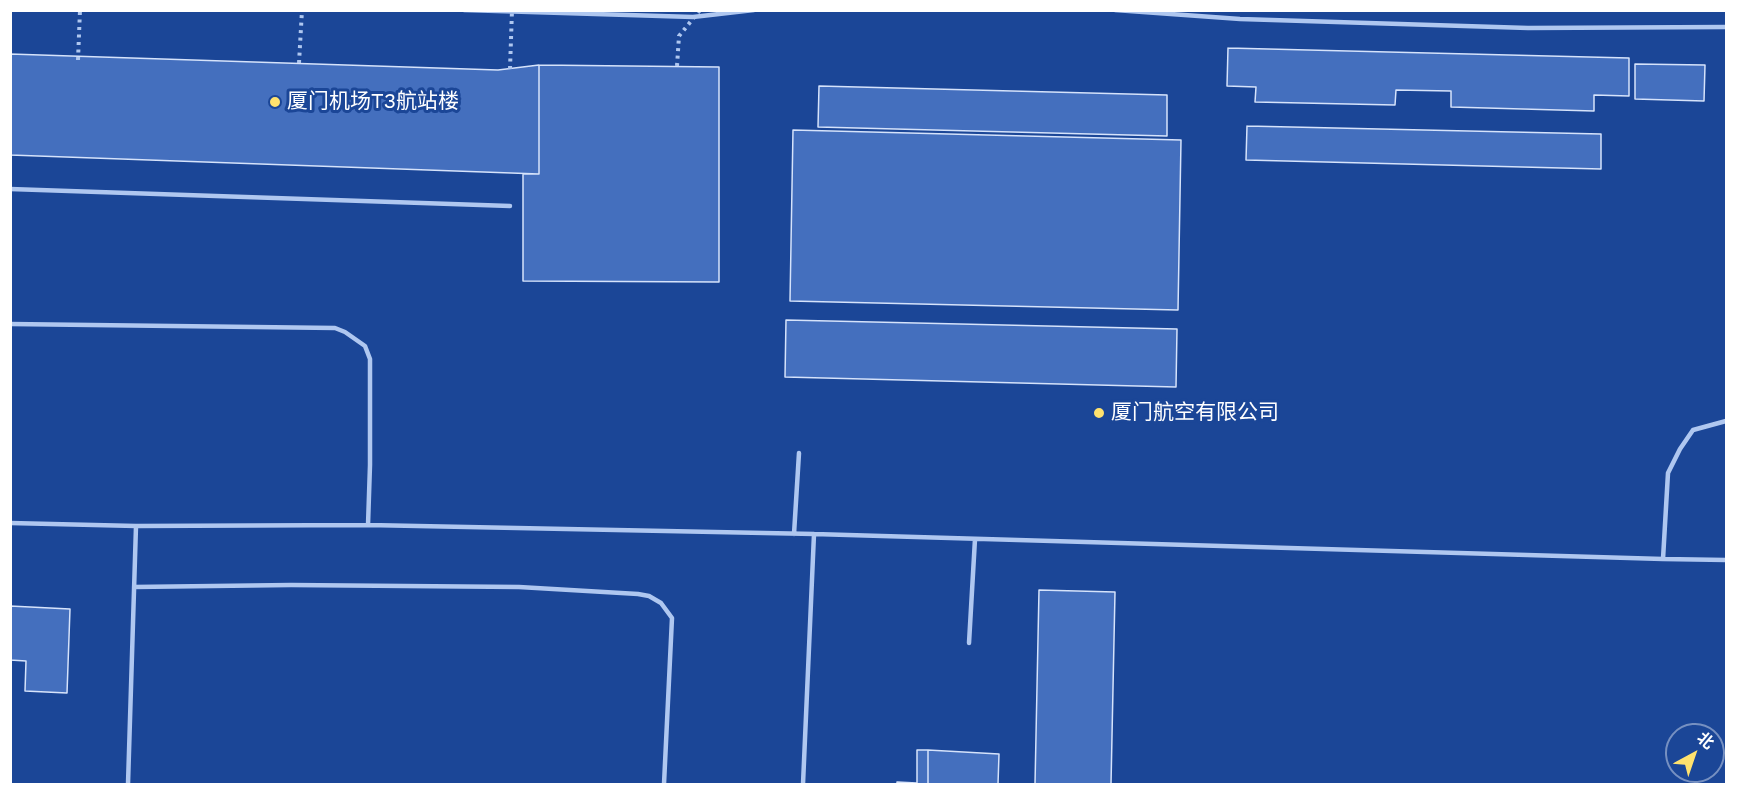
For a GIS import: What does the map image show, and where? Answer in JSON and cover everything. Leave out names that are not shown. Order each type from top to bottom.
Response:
[{"type":"lane","points":[[464,10],[693,17],[754,10]]},
{"type":"lane","points":[[1115,10],[1240,19],[1528,28],[1726,27]]},
{"type":"lane","points":[[10,189],[510,206]]},
{"type":"lane","points":[[10,324],[335,328],[345,332],[365,346],[370,359],[368,525]]},
{"type":"lane","points":[[1663,559],[1668,473],[1693,430],[1726,420]]},
{"type":"lane","points":[[794,534],[799,453]]},
{"type":"lane","points":[[10,523],[136,526],[368,525],[814,534],[1726,560]]},
{"type":"lane","points":[[128,784],[136,526]]},
{"type":"lane","points":[[803,784],[814,534]]},
{"type":"lane","points":[[969,643],[975,539]]},
{"type":"lane","points":[[134,587],[291,585],[519,587],[649,596],[661,603],[672,618],[664,784]]},
{"type":"path","points":[[78,60],[80,10]]},
{"type":"path","points":[[299,63],[302,10]]},
{"type":"path","points":[[510,69],[512,10]]},
{"type":"path","points":[[677,66],[679,36],[700,10]]},
{"type":"building","points":[[1228,48],[1629,58],[1629,96],[1594,95],[1594,111],[1451,107],[1451,91],[1396,90],[1395,105],[1255,102],[1256,87],[1227,86]]},
{"type":"building","name":"厦门机场T3航站楼","points":[[10,54],[498,70],[539,65],[539,174],[10,155]]},
{"type":"building","points":[[1635,64],[1705,65],[1704,101],[1635,99]]},
{"type":"building","points":[[539,65],[719,67],[719,282],[523,281],[523,174],[539,174]]},
{"type":"building","points":[[819,86],[1167,95],[1167,136],[818,127]]},
{"type":"building","points":[[1247,126],[1601,134],[1601,169],[1246,160]]},
{"type":"building","points":[[793,130],[1181,140],[1178,310],[790,301]]},
{"type":"building","points":[[786,320],[1177,329],[1176,387],[785,377]]},
{"type":"building","points":[[1039,590],[1115,592],[1111,784],[1035,784]]},
{"type":"building","points":[[10,606],[70,609],[67,693],[25,691],[26,661],[10,660]]},
{"type":"building","points":[[917,750],[928,750],[928,784],[897,784],[897,782],[917,783]]},
{"type":"building","points":[[928,750],[999,754],[998,784],[928,784]]},
{"type":"place","name":"厦门机场T3航站楼","points":[[275,102]]},
{"type":"place","name":"厦门航空有限公司","points":[[1099,413]]}]
